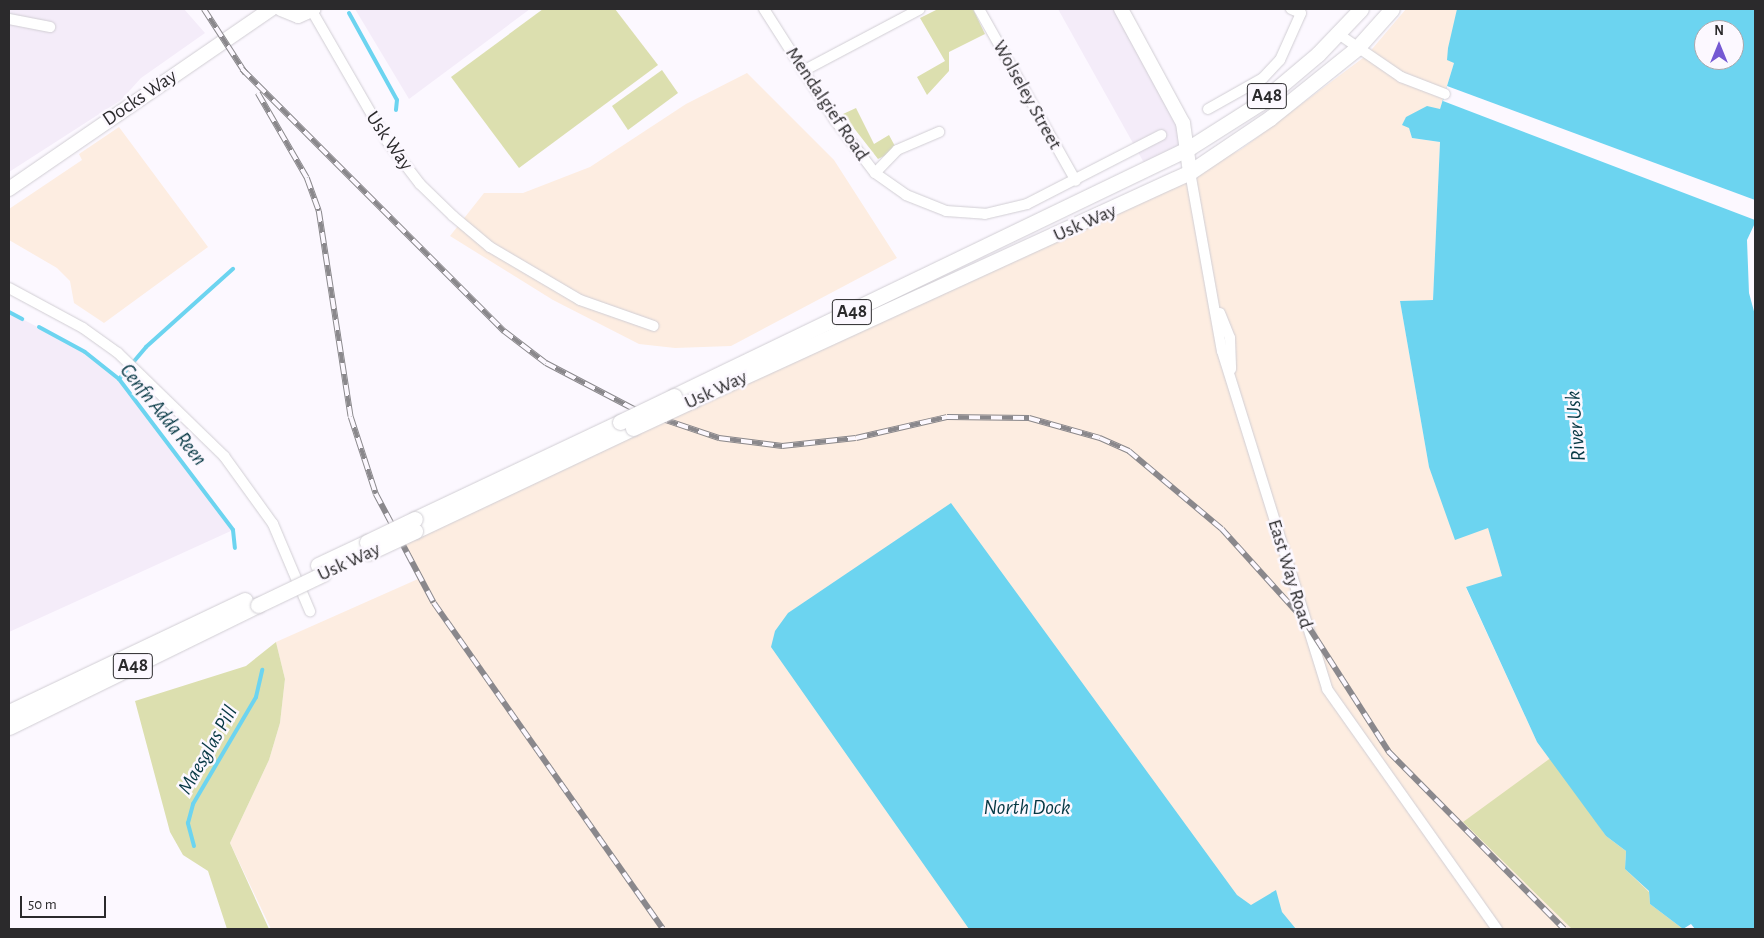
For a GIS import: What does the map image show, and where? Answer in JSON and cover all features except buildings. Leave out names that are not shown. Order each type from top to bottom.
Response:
[{"type":"main road","name":"Usk Way","points":[[626,425],[674,396],[1126,182],[1189,148],[1260,103],[1361,9]]},
{"type":"main road","name":"Usk Way","points":[[9,712],[321,570],[626,425],[693,400],[1190,172],[1270,118],[1357,48],[1392,9]]},
{"type":"main road","name":"Usk Way","points":[[9,726],[256,600]]},
{"type":"street","name":"Docks Way","points":[[9,189],[271,9]]},
{"type":"street","points":[[281,9],[298,16],[313,10]]},
{"type":"street","name":"Mendalgief Road","points":[[764,9],[803,71],[875,173],[927,205],[966,215],[986,214],[1027,204],[1076,182],[1161,135]]},
{"type":"street","points":[[803,71],[920,9]]},
{"type":"street","name":"Wolseley Street","points":[[979,9],[1076,182]]},
{"type":"street","points":[[1121,9],[1182,123],[1189,148],[1190,172]]},
{"type":"street","name":"Usk Way","points":[[313,10],[387,141],[420,184],[453,216],[490,247],[580,300],[654,326]]},
{"type":"street","points":[[1208,110],[1263,78],[1280,60],[1296,11]]},
{"type":"street","points":[[9,19],[50,27]]},
{"type":"street","points":[[1337,33],[1401,77],[1445,94]]},
{"type":"street","points":[[875,173],[897,150],[939,132]]},
{"type":"street","name":"East Way Road","points":[[1190,172],[1216,306],[1222,351],[1231,371],[1330,695],[1497,929]]},
{"type":"street","points":[[9,288],[83,328],[118,353],[224,456],[273,524],[310,610]]},
{"type":"shaded area","points":[[9,9],[184,9],[205,33],[141,78],[121,100],[9,172]]},
{"type":"shaded area","points":[[355,9],[530,9],[409,99]]},
{"type":"shaded area","points":[[1058,9],[1121,9],[1189,148],[1148,170]]},
{"type":"shaded area","points":[[1406,9],[1457,9],[1454,63],[1440,109],[1409,127],[1412,138],[1440,142],[1433,300],[1400,301],[1429,467],[1488,527],[1502,576],[1466,588],[1537,742],[1649,892],[1650,904],[1683,929],[271,929],[230,843],[269,760],[280,723],[285,679],[276,642],[418,579],[399,539],[1240,150],[1367,55]]},
{"type":"shaded area","points":[[747,73],[834,160],[897,258],[731,346],[675,348],[639,344],[553,300],[450,236],[484,193],[523,193],[590,167],[686,104]]},
{"type":"shaded area","points":[[119,127],[208,247],[104,323],[74,303],[70,281],[57,268],[9,240],[9,209],[82,160],[79,154]]},
{"type":"shaded area","points":[[9,312],[85,352],[119,379],[233,530],[9,632]]},
{"type":"green space","points":[[543,9],[615,9],[658,65],[519,168],[451,77]]},
{"type":"green space","points":[[938,9],[973,9],[985,34],[949,52],[949,71],[927,95],[917,77],[945,61],[920,18]]},
{"type":"green space","points":[[662,70],[678,93],[628,130],[612,106]]},
{"type":"green space","points":[[856,108],[874,144],[889,135],[897,150],[878,159],[843,114]]},
{"type":"green space","points":[[276,642],[285,679],[280,723],[269,760],[230,843],[269,929],[227,929],[208,871],[183,855],[170,832],[135,701],[246,666]]},
{"type":"green space","points":[[1552,757],[1606,836],[1626,851],[1625,869],[1649,892],[1650,904],[1683,929],[1572,929],[1463,822]]},
{"type":"water","name":"River Usk","points":[[1457,9],[1755,9],[1755,223],[1747,240],[1749,293],[1755,315],[1755,929],[1695,929],[1691,924],[1683,929],[1650,904],[1649,891],[1625,869],[1626,851],[1606,836],[1537,742],[1466,587],[1502,576],[1488,528],[1455,540],[1429,467],[1400,301],[1433,300],[1440,142],[1412,138],[1409,128],[1402,125],[1406,117],[1427,106],[1440,109],[1454,63],[1447,60]]},
{"type":"water","name":"North Dock","points":[[951,503],[1237,895],[1251,905],[1276,890],[1282,912],[1296,929],[969,929],[771,647],[775,631],[788,613]]},
{"type":"pier","points":[[1447,86],[1755,200],[1755,220],[1443,101]]},
{"type":"waterway","points":[[349,13],[397,100],[396,110]]},
{"type":"waterway","points":[[119,379],[146,347],[233,269]]},
{"type":"waterway","name":"Cenfn Adda Reen","points":[[9,312],[22,319]]},
{"type":"waterway","name":"Cenfn Adda Reen","points":[[39,327],[85,352],[119,379],[233,530],[235,548]]},
{"type":"waterway","name":"Maesglas Pill","points":[[194,846],[188,823],[193,804],[256,697],[262,670]]},
{"type":"railway","points":[[204,9],[246,74]]},
{"type":"railway","points":[[242,69],[504,331],[546,363],[636,410],[719,438],[782,446],[856,438],[947,417],[1029,418],[1100,438],[1129,451],[1222,529],[1305,621],[1389,752],[1564,929]]},
{"type":"railway","points":[[258,93],[307,178],[319,211],[351,417],[376,494],[434,603],[663,929]]}]
